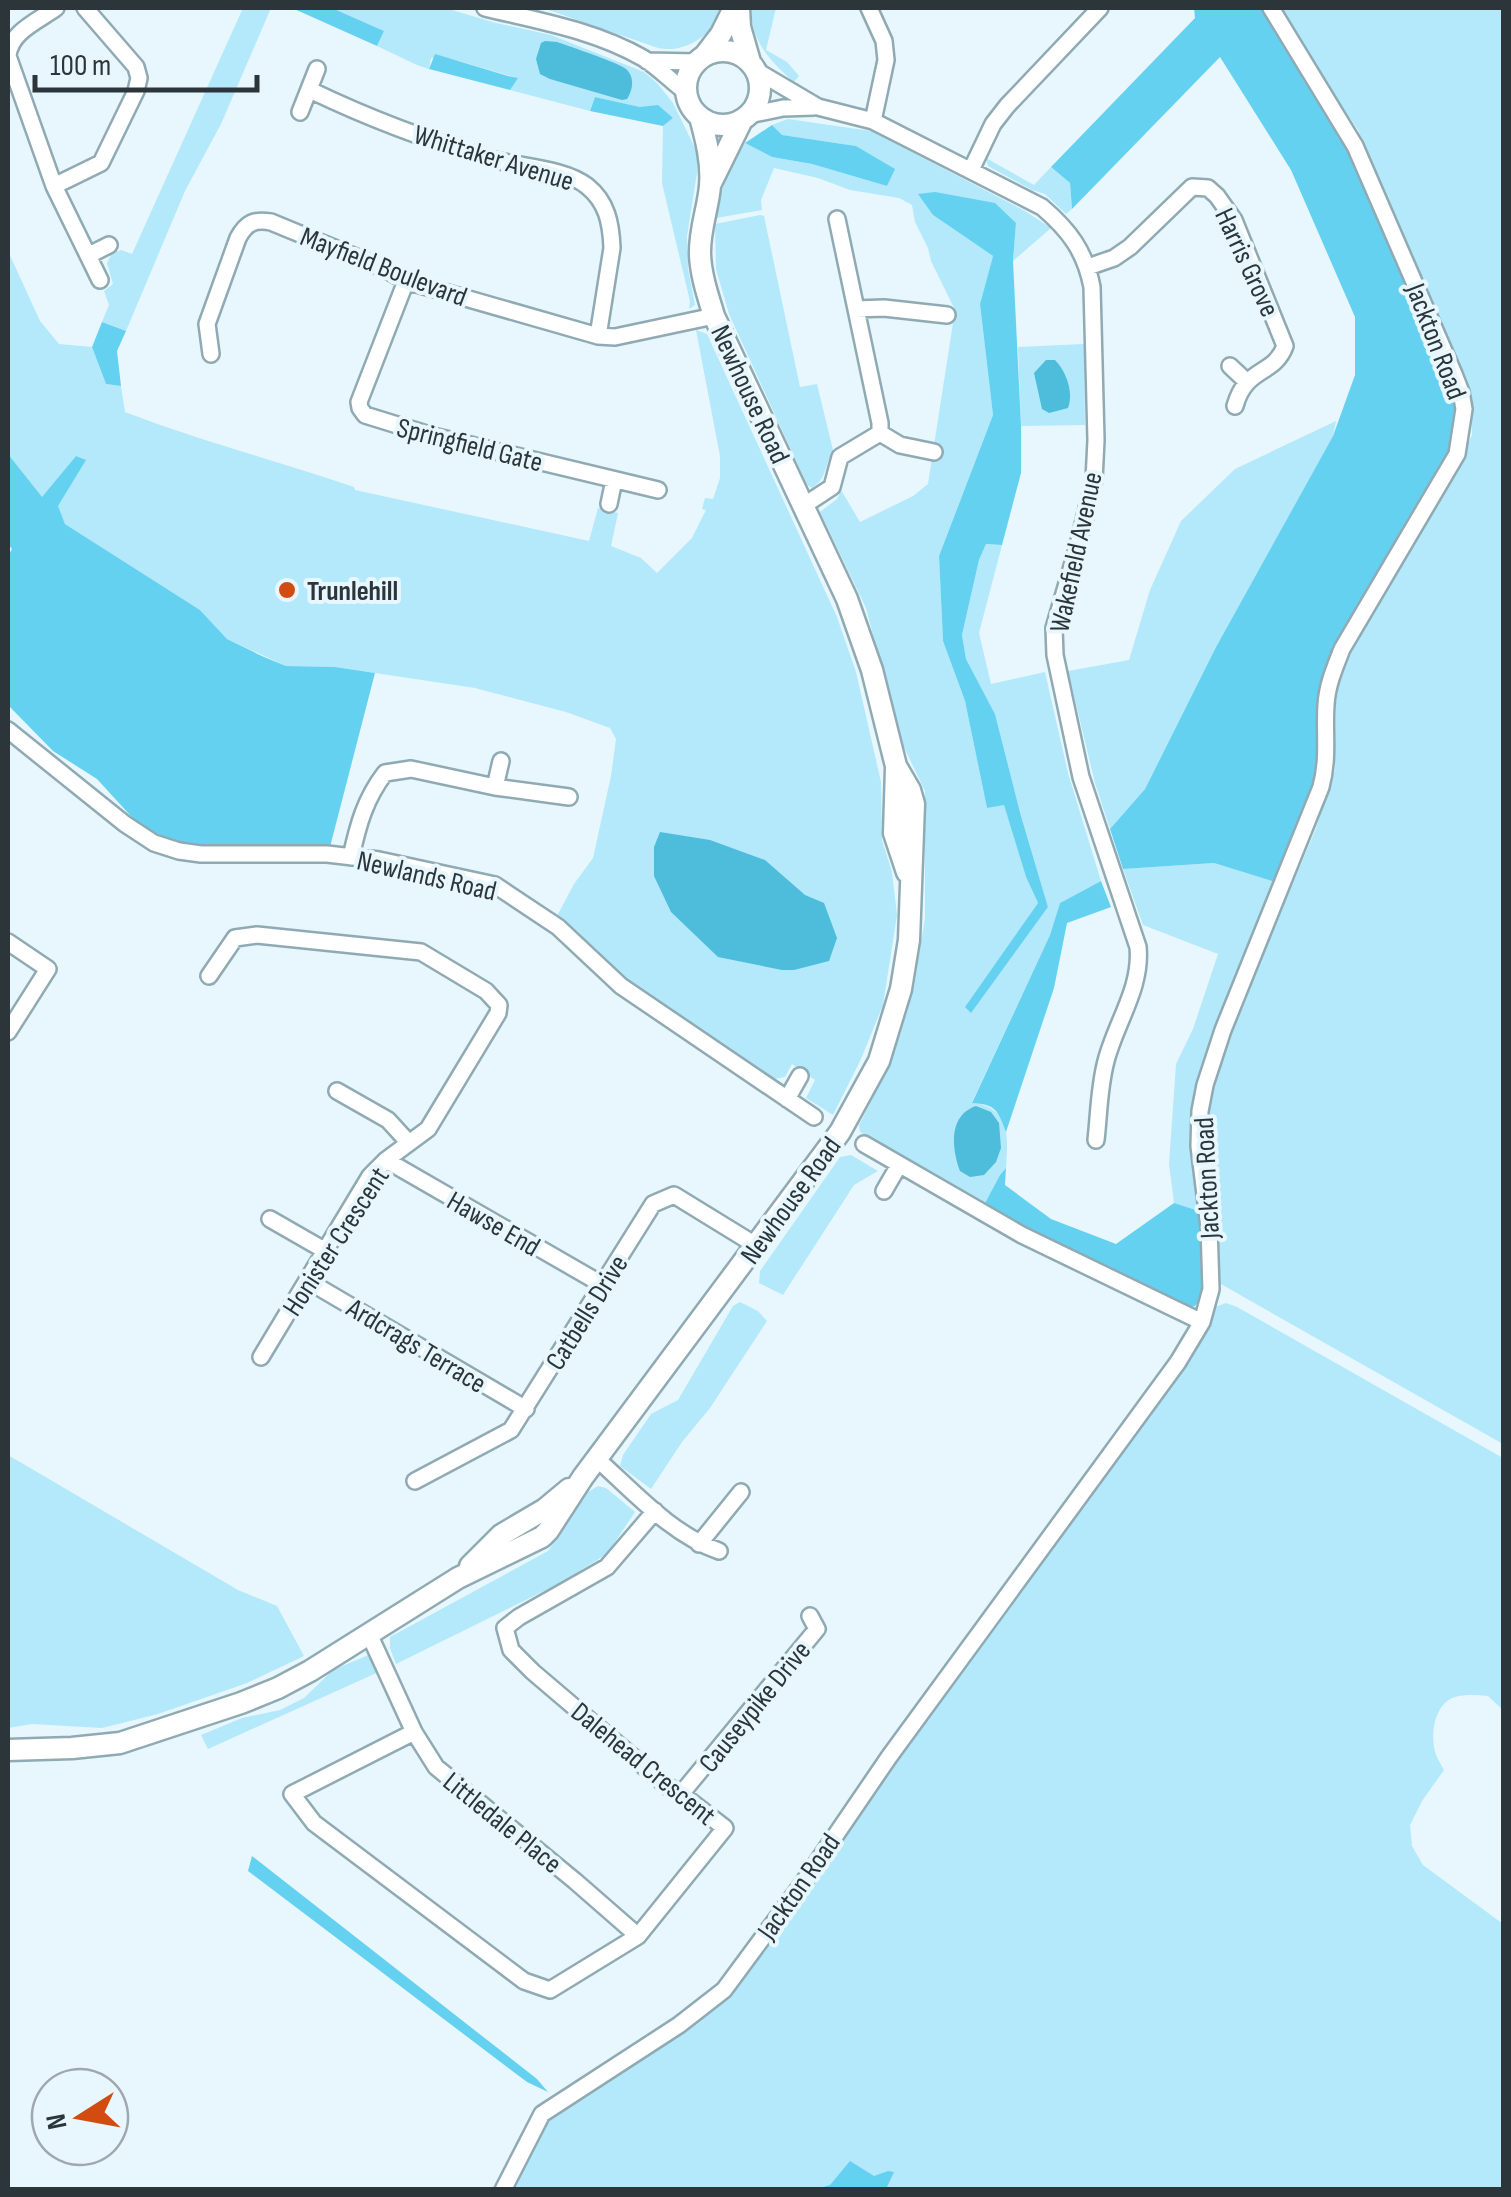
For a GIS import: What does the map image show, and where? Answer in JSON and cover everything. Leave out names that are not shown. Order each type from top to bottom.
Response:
[{"type":"street","points":[[56,8],[13,38],[8,56],[54,186],[100,280]]},
{"type":"street","points":[[54,186],[101,163],[139,78],[136,67],[86,8]]},
{"type":"street","points":[[485,8],[556,23],[613,43],[648,60],[686,92]]},
{"type":"street","points":[[737,8],[760,82],[760,96],[745,117],[732,124],[715,124],[693,110],[686,92],[688,76],[722,34],[737,8]]},
{"type":"street","points":[[870,8],[884,41],[886,60],[873,121]]},
{"type":"street","points":[[971,170],[993,124],[1007,106],[1100,8]]},
{"type":"street","name":"Jackton Road","points":[[503,2190],[542,2114],[679,2025],[724,1990],[889,1756],[1178,1362],[1202,1322],[1211,1288],[1209,1227],[1199,1146],[1200,1111],[1213,1058],[1327,765],[1326,703],[1330,680],[1342,649],[1457,454],[1464,408],[1454,374],[1355,146],[1271,8]]},
{"type":"street","points":[[648,60],[700,59],[715,51],[733,52],[754,67]]},
{"type":"street","name":"Wakefield Avenue","points":[[754,67],[818,107]]},
{"type":"street","points":[[300,112],[318,68]]},
{"type":"street","name":"Whittaker Avenue","points":[[310,90],[408,132],[496,160],[570,176],[586,185],[604,205],[612,234],[598,336]]},
{"type":"street","name":"Wakefield Avenue","points":[[745,117],[783,108],[818,107],[873,121],[1042,207],[1064,226],[1088,267],[1092,287],[1094,480],[1054,628],[1054,656],[1081,777],[1138,947],[1140,966],[1107,1056],[1096,1140]]},
{"type":"street","name":"Newhouse Road","points":[[8,1750],[120,1743],[241,1704],[310,1671],[458,1578],[542,1537],[840,1132],[879,1061],[901,989],[910,940],[914,804],[896,766],[872,670],[848,599],[714,316],[700,256],[710,184],[709,148],[700,117]]},
{"type":"street","name":"Newhouse Road","points":[[710,184],[745,117]]},
{"type":"street","name":"Harris Grove","points":[[1088,267],[1130,248],[1192,187],[1208,188],[1217,196],[1234,220],[1284,338],[1284,352],[1278,361],[1246,381],[1234,406]]},
{"type":"street","points":[[836,218],[880,433]]},
{"type":"street","name":"Mayfield Boulevard","points":[[211,354],[209,316],[238,238],[252,222],[271,222],[406,281],[598,336],[616,337],[714,316]]},
{"type":"street","points":[[842,246],[862,242]]},
{"type":"street","points":[[89,255],[109,245]]},
{"type":"street","name":"Springfield Gate","points":[[406,281],[359,402],[365,415],[433,436],[658,490]]},
{"type":"street","points":[[856,309],[947,315]]},
{"type":"street","points":[[1230,366],[1246,381]]},
{"type":"street","points":[[880,433],[900,445],[934,452]]},
{"type":"street","points":[[803,506],[832,487],[840,457],[880,433]]},
{"type":"street","points":[[609,504],[614,480]]},
{"type":"street","points":[[8,753],[13,735]]},
{"type":"street","name":"Newlands Road","points":[[13,735],[125,824],[154,843],[179,851],[328,854],[379,860],[495,885],[558,927],[622,986],[814,1117]]},
{"type":"street","points":[[495,787],[501,761]]},
{"type":"street","points":[[351,857],[359,820],[372,790],[385,773],[411,770],[495,787],[570,796]]},
{"type":"street","name":"Honister Crescent","points":[[209,976],[235,938],[257,935],[421,952],[486,991],[498,1005],[498,1012],[428,1129],[370,1176],[260,1357]]},
{"type":"street","points":[[8,942],[48,969],[8,1032]]},
{"type":"street","points":[[788,1099],[800,1076]]},
{"type":"street","points":[[338,1091],[388,1120],[410,1142]]},
{"type":"street","points":[[864,1144],[1022,1235],[1202,1322]]},
{"type":"street","name":"Hawse End","points":[[386,1160],[602,1285]]},
{"type":"street","points":[[884,1191],[899,1165]]},
{"type":"street","name":"Catbells Drive","points":[[415,1481],[511,1430],[653,1204],[674,1195],[757,1246]]},
{"type":"street","points":[[270,1219],[324,1250]]},
{"type":"street","name":"Ardcrags Terrace","points":[[308,1281],[526,1409]]},
{"type":"street","points":[[597,1460],[655,1511],[700,1544],[719,1551]]},
{"type":"street","points":[[700,1544],[742,1492]]},
{"type":"street","name":"Dalehead Crescent","points":[[414,1732],[292,1794],[314,1823],[524,1980],[550,1990],[638,1936],[725,1828],[666,1786],[533,1672],[511,1650],[505,1628],[607,1567],[655,1511]]},
{"type":"street","name":"Causeypike Drive","points":[[681,1794],[817,1629],[810,1616]]},
{"type":"street","name":"Littledale Place","points":[[368,1634],[414,1732],[436,1767],[638,1936]]},
{"type":"shaded area","points":[[243,8],[271,8],[221,124],[185,191],[126,331],[102,322],[109,305],[104,291],[113,284],[107,263],[111,255],[121,250],[132,254]]},
{"type":"shaded area","points":[[292,8],[332,8],[384,31],[377,46]]},
{"type":"shaded area","points":[[332,8],[445,8],[551,35],[644,72],[673,103],[697,152],[687,236],[695,305],[689,309],[662,183],[663,126],[673,118],[595,97],[590,111],[510,90],[517,78],[459,61],[431,58],[429,69],[377,46],[384,31]]},
{"type":"shaded area","points":[[543,8],[722,8],[705,34],[688,45],[668,49]]},
{"type":"shaded area","points":[[751,8],[776,8],[766,50],[787,62],[799,76],[794,82],[764,49],[754,31]]},
{"type":"shaded area","points":[[1194,8],[1265,8],[1359,165],[1449,381],[1455,407],[1452,451],[1325,666],[1318,775],[1275,882],[1214,863],[1123,869],[1110,829],[1145,789],[1216,647],[1333,436],[1355,375],[1355,317],[1291,170],[1220,57],[1072,209],[1070,183],[1051,167],[1195,18]]},
{"type":"shaded area","points":[[1277,8],[1503,8],[1503,1444],[1219,1283],[1217,1278],[1206,1128],[1219,1058],[1315,831],[1335,770],[1336,702],[1350,653],[1447,486],[1472,435],[1470,394],[1358,130]]},
{"type":"shaded area","points":[[545,41],[626,69],[632,84],[627,99],[540,74],[536,59]]},
{"type":"shaded area","points":[[435,54],[518,78],[510,90],[429,69]]},
{"type":"shaded area","points":[[595,97],[640,107],[658,105],[673,118],[663,126],[590,111]]},
{"type":"shaded area","points":[[788,119],[871,131],[1051,228],[1013,261],[1016,223],[933,215],[993,256],[980,304],[993,415],[939,556],[943,641],[965,701],[987,808],[1004,804],[1038,903],[966,1007],[970,1012],[1048,907],[995,714],[966,659],[962,635],[986,544],[1002,545],[979,633],[991,684],[1045,672],[1068,773],[1101,881],[1060,903],[1050,935],[972,1102],[994,1110],[1006,1134],[1006,1168],[984,1205],[860,1132],[859,1125],[880,1084],[914,988],[925,918],[925,791],[901,741],[866,608],[820,512],[837,499],[841,490],[860,522],[913,496],[928,484],[955,310],[915,222],[912,205],[899,198],[850,190],[774,168],[761,200],[762,210],[716,218],[726,179],[745,143],[772,157],[887,186],[894,169],[856,146],[781,135],[772,125]]},
{"type":"shaded area","points":[[772,125],[782,135],[856,146],[895,169],[887,186],[772,157],[745,143]]},
{"type":"shaded area","points":[[986,158],[1034,185],[1051,167],[1070,183],[1072,209],[1066,214],[1045,194],[988,166]]},
{"type":"shaded area","points":[[935,192],[995,203],[1016,223],[1013,261],[1021,473],[1002,545],[986,544],[979,560],[962,635],[966,659],[995,714],[1048,907],[971,1013],[965,1007],[1038,903],[1004,805],[987,808],[965,701],[943,641],[939,556],[993,415],[980,304],[993,256],[933,215],[918,194]]},
{"type":"shaded area","points":[[764,216],[800,387],[817,384],[833,450],[823,476],[812,488],[807,485],[729,314],[716,269],[715,224]]},
{"type":"shaded area","points":[[8,251],[40,321],[59,344],[92,347],[106,384],[121,386],[125,412],[355,490],[589,541],[598,508],[618,513],[611,546],[641,558],[657,573],[692,538],[706,510],[702,509],[705,498],[713,499],[720,478],[720,456],[696,330],[707,334],[837,617],[856,672],[881,782],[882,840],[892,872],[897,915],[883,1005],[833,1115],[806,1098],[815,1080],[792,1064],[785,1077],[774,1079],[639,992],[556,918],[593,858],[616,739],[610,728],[475,688],[335,667],[286,666],[227,639],[200,610],[65,524],[57,506],[85,460],[76,456],[42,498],[8,454]]},
{"type":"shaded area","points":[[102,322],[126,331],[117,351],[121,386],[106,384],[92,347]]},
{"type":"shaded area","points":[[1084,344],[1085,425],[1021,426],[1018,347]]},
{"type":"shaded area","points":[[1046,360],[1055,360],[1059,365],[1070,395],[1068,408],[1049,413],[1042,409],[1034,373]]},
{"type":"shaded area","points":[[1336,421],[1333,436],[1216,647],[1145,789],[1110,829],[1068,671],[1129,660],[1150,590],[1181,521],[1235,469]]},
{"type":"shaded area","points":[[8,454],[42,497],[76,456],[86,460],[58,506],[65,524],[200,610],[227,639],[286,666],[375,673],[330,847],[203,849],[176,842],[140,826],[97,779],[53,751],[8,705],[8,556],[12,549],[8,544]]},
{"type":"shaded area","points":[[660,832],[710,840],[765,860],[805,895],[824,903],[837,938],[829,961],[782,970],[718,957],[671,912],[654,876],[654,847]]},
{"type":"shaded area","points":[[1214,863],[1275,882],[1220,1013],[1202,1067],[1192,1124],[1199,1211],[1174,1203],[1169,1164],[1176,1064],[1193,1029],[1218,954],[1143,925],[1123,869]]},
{"type":"shaded area","points":[[1101,881],[1111,907],[1067,923],[1054,988],[1006,1132],[995,1110],[972,1103],[1050,935],[1060,903]]},
{"type":"shaded area","points":[[976,1106],[991,1112],[999,1123],[1001,1148],[996,1162],[984,1175],[970,1177],[960,1171],[954,1133],[961,1117]]},
{"type":"shaded area","points":[[851,1155],[878,1171],[854,1185],[783,1295],[759,1283],[760,1271],[840,1157]]},
{"type":"shaded area","points":[[1006,1168],[1005,1185],[1051,1219],[1116,1244],[1174,1203],[1199,1211],[1202,1297],[1188,1308],[1080,1258],[984,1205]]},
{"type":"shaded area","points":[[740,1302],[767,1321],[651,1489],[620,1466],[623,1455],[651,1414],[678,1400],[733,1306]]},
{"type":"shaded area","points":[[1226,1303],[1503,1458],[1503,1710],[1488,1696],[1459,1696],[1443,1705],[1434,1725],[1433,1740],[1444,1770],[1410,1825],[1412,1846],[1423,1865],[1503,1924],[1503,2189],[509,2190],[546,2119],[706,2015],[742,1976],[1203,1336],[1215,1307]]},
{"type":"shaded area","points":[[8,1455],[238,1590],[277,1606],[304,1656],[247,1683],[158,1714],[102,1728],[32,1724],[8,1728]]},
{"type":"shaded area","points":[[598,1486],[635,1512],[607,1554],[558,1584],[396,1664],[390,1637],[548,1551],[588,1492]]},
{"type":"shaded area","points":[[373,1653],[381,1671],[208,1749],[201,1735],[242,1718],[280,1710],[304,1698],[333,1670]]},
{"type":"shaded area","points":[[252,1856],[537,2079],[548,2092],[527,2082],[248,1871]]},
{"type":"shaded area","points":[[850,2161],[874,2176],[894,2172],[886,2189],[817,2189],[830,2185]]},
{"type":"place","name":"Trunlehill","points":[[287,590]]}]
